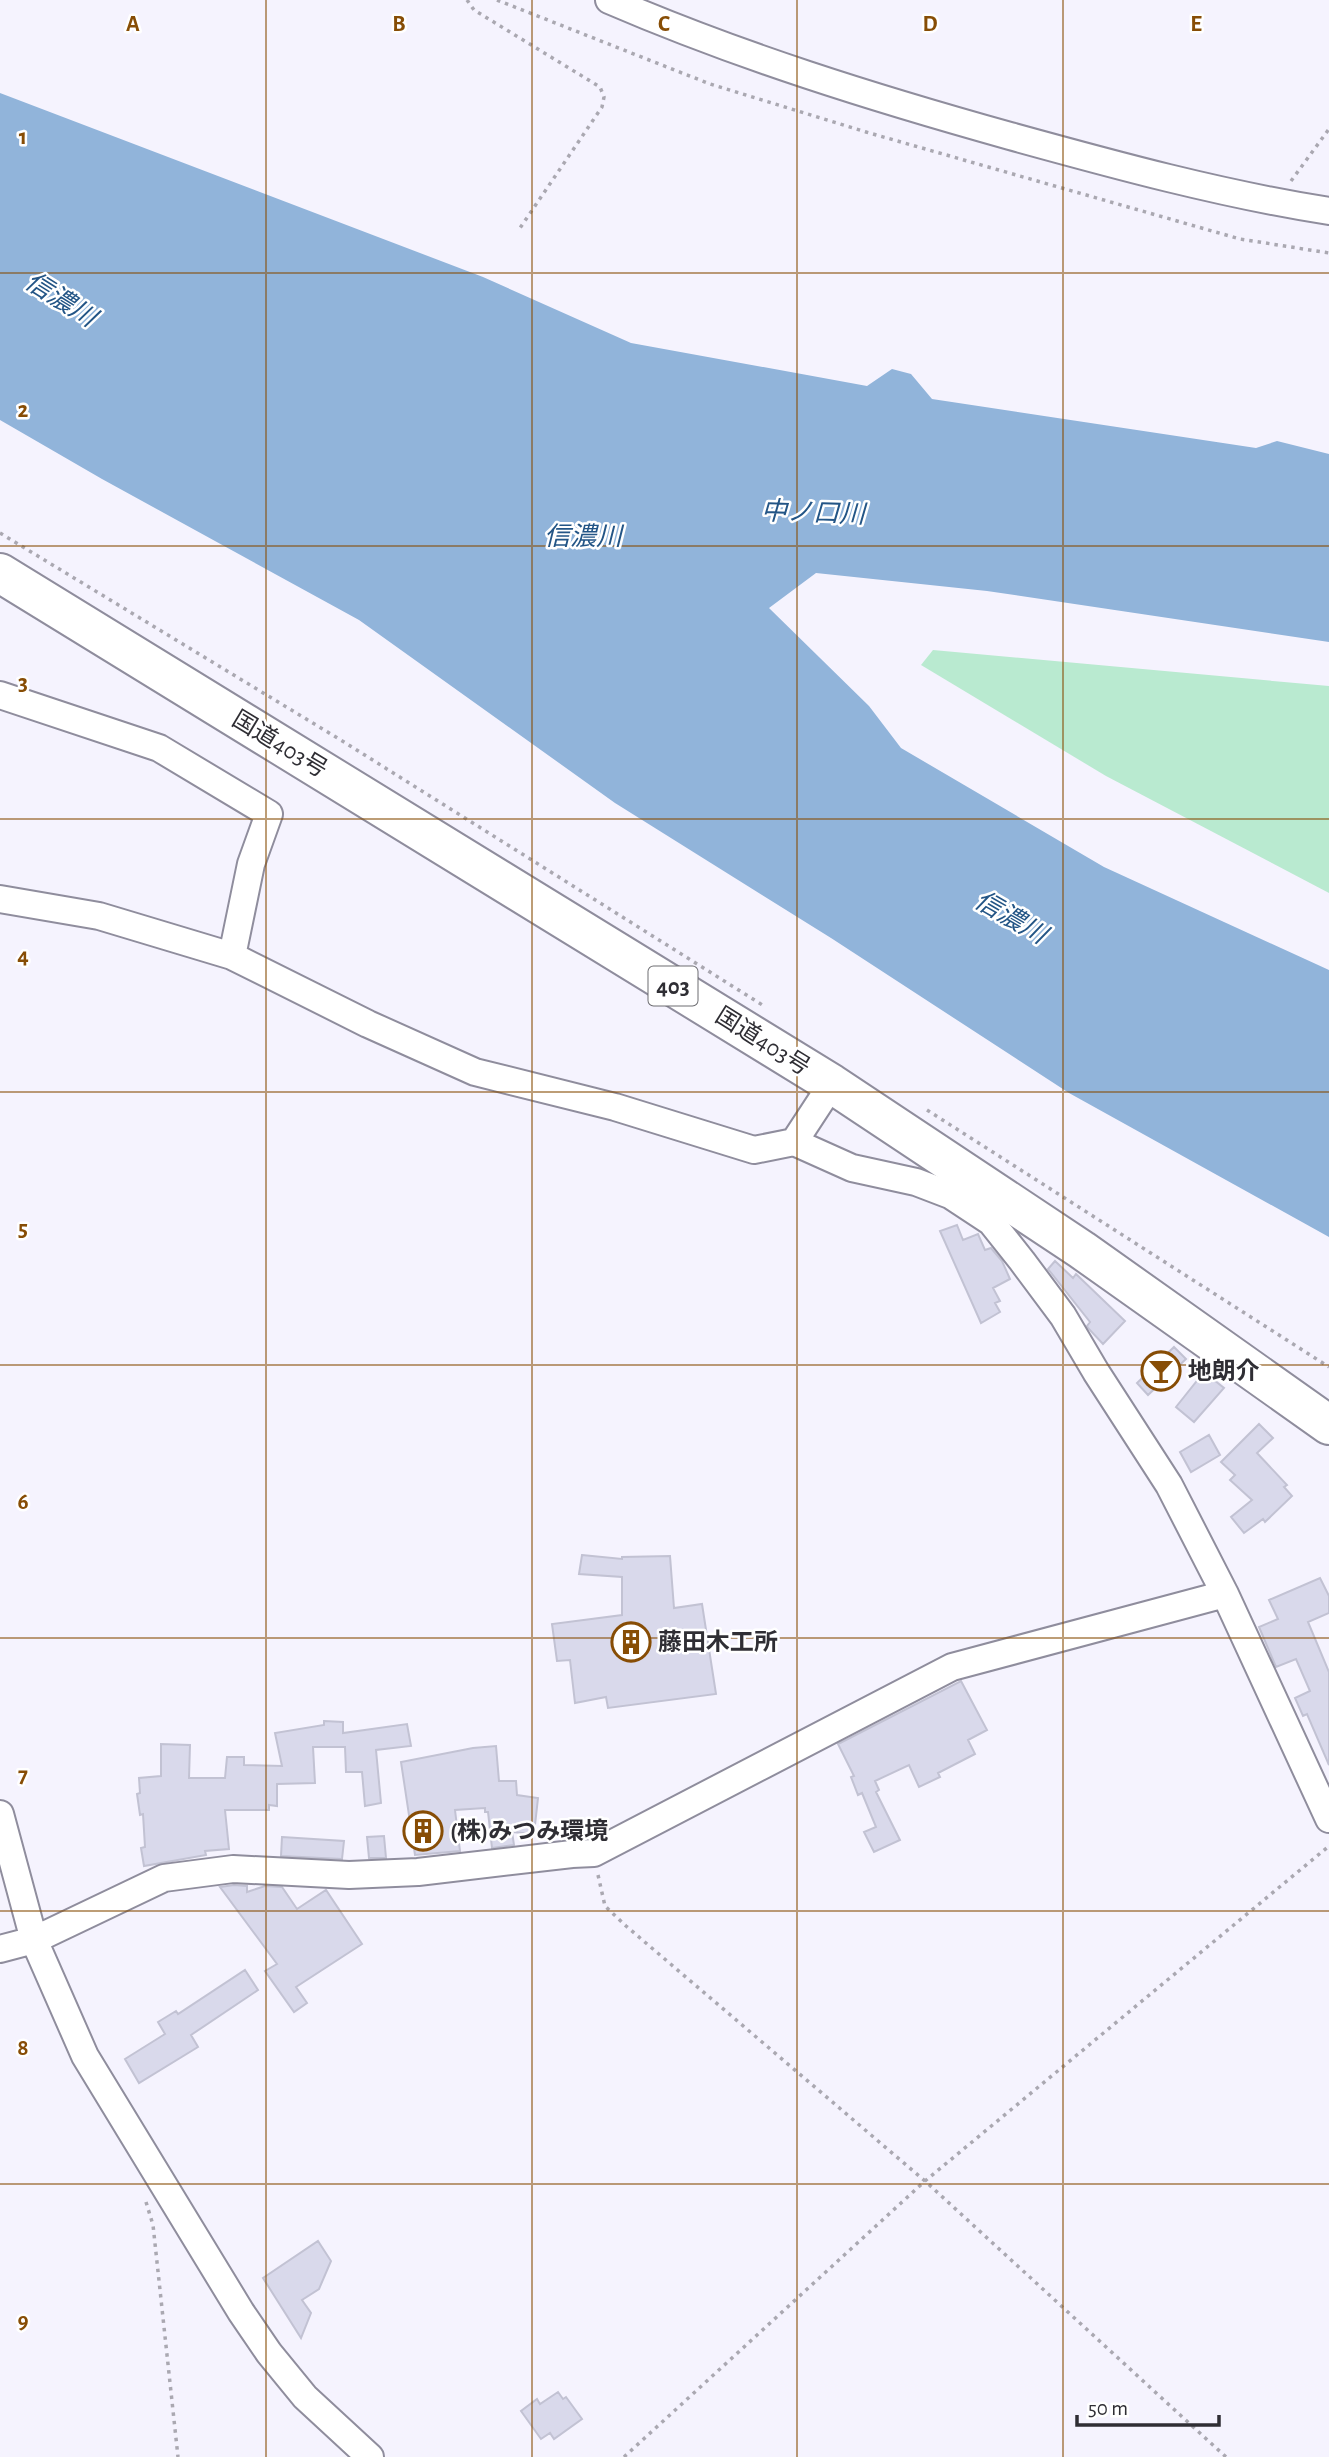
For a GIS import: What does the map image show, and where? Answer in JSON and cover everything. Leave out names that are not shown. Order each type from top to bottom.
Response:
[{"type":"highway","name":"国道403号","points":[[0,573],[832,1084],[1082,1250],[1329,1425]]},
{"type":"street","points":[[609,0],[771,64],[925,112],[1129,170],[1281,204],[1329,211]]},
{"type":"street","points":[[0,695],[159,748],[269,814],[251,864],[232,956]]},
{"type":"street","points":[[0,899],[99,916],[232,956],[368,1024],[475,1072],[615,1107],[754,1150],[794,1142],[852,1168],[916,1182],[950,1195],[991,1222],[1063,1316],[1169,1485],[1225,1594],[1329,1819]]},
{"type":"street","points":[[794,1142],[832,1084]]},
{"type":"street","points":[[0,1949],[34,1940],[164,1878],[233,1868],[349,1875],[418,1872],[594,1853],[952,1667],[1225,1594]]},
{"type":"street","points":[[0,1814],[34,1940],[85,2056],[241,2312],[270,2353],[305,2397],[370,2457]]},
{"type":"path","points":[[467,0],[474,10],[600,87],[604,97],[602,107],[518,231]]},
{"type":"path","points":[[497,0],[710,84],[866,132],[1240,239],[1329,253]]},
{"type":"path","points":[[1281,204],[1286,188],[1329,129]]},
{"type":"path","points":[[1322,1363],[1329,1358]]},
{"type":"path","points":[[624,2457],[925,2180],[1329,1846]]},
{"type":"path","points":[[594,1853],[605,1906],[925,2180],[1226,2457]]},
{"type":"path","points":[[146,2202],[153,2225],[178,2457]]},
{"type":"green space","points":[[933,650],[1329,686],[1329,893],[1106,776],[921,665]]},
{"type":"water","name":"信濃川","points":[[0,93],[483,277],[631,343],[867,386],[892,369],[911,374],[932,399],[1256,448],[1277,441],[1329,454],[1329,642],[987,591],[816,573],[769,608],[869,706],[901,748],[1104,867],[1329,970],[1329,1237],[1069,1093],[831,938],[615,803],[359,620],[0,420]]},
{"type":"building","points":[[957,1225],[963,1240],[978,1234],[985,1250],[991,1248],[1002,1261],[1010,1279],[993,1288],[1000,1301],[995,1303],[1000,1312],[981,1323],[940,1231]]},
{"type":"building","points":[[1055,1261],[1073,1278],[1076,1274],[1125,1321],[1103,1344],[1088,1328],[1090,1322],[1048,1269]]},
{"type":"building","name":"地朗介","points":[[1174,1347],[1186,1359],[1148,1395],[1137,1383]]},
{"type":"building","points":[[1204,1372],[1224,1388],[1194,1422],[1176,1407]]},
{"type":"building","points":[[1259,1424],[1273,1438],[1257,1453],[1287,1485],[1284,1487],[1292,1496],[1265,1522],[1263,1519],[1244,1533],[1231,1517],[1252,1500],[1230,1480],[1235,1475],[1221,1462]]},
{"type":"building","points":[[1209,1435],[1220,1455],[1191,1472],[1180,1452]]},
{"type":"building","name":"藤田木工所","points":[[582,1555],[622,1559],[670,1556],[674,1608],[702,1604],[716,1694],[608,1708],[606,1697],[575,1703],[570,1660],[557,1661],[552,1624],[622,1615],[622,1577],[579,1574]]},
{"type":"building","points":[[1320,1578],[1329,1596],[1329,1613],[1308,1622],[1329,1672],[1329,1765],[1307,1714],[1303,1716],[1295,1698],[1310,1691],[1296,1659],[1276,1667],[1259,1627],[1278,1619],[1269,1600]]},
{"type":"building","points":[[961,1681],[987,1730],[968,1740],[975,1754],[938,1773],[940,1777],[919,1787],[909,1765],[875,1781],[879,1790],[876,1792],[900,1840],[874,1852],[864,1832],[876,1827],[862,1793],[858,1795],[851,1777],[854,1776],[838,1744]]},
{"type":"building","points":[[324,1721],[343,1722],[343,1733],[407,1724],[411,1746],[376,1750],[381,1803],[365,1806],[362,1772],[346,1772],[345,1747],[313,1747],[315,1783],[277,1784],[277,1806],[269,1805],[269,1810],[225,1810],[229,1849],[205,1851],[206,1855],[144,1866],[141,1848],[145,1847],[143,1814],[140,1815],[137,1794],[140,1793],[139,1778],[161,1776],[161,1744],[190,1745],[189,1778],[225,1778],[227,1757],[244,1757],[244,1765],[282,1766],[275,1733],[324,1725]]},
{"type":"building","points":[[496,1746],[499,1781],[516,1781],[517,1795],[538,1798],[534,1834],[512,1832],[514,1845],[492,1848],[488,1812],[485,1812],[485,1808],[455,1810],[460,1851],[415,1855],[401,1762]]},
{"type":"building","points":[[384,1836],[386,1858],[369,1858],[367,1837]]},
{"type":"building","points":[[282,1837],[344,1841],[342,1859],[281,1856]]},
{"type":"building","points":[[247,1886],[247,1892],[265,1886],[282,1887],[297,1909],[326,1890],[362,1944],[296,1987],[307,2003],[294,2012],[265,1971],[277,1964],[220,1887]]},
{"type":"building","points":[[245,1970],[258,1990],[191,2035],[198,2047],[139,2083],[125,2059],[165,2034],[158,2022],[176,2011],[178,2014]]},
{"type":"building","points":[[318,2241],[331,2261],[319,2289],[302,2300],[311,2313],[301,2338],[263,2278]]},
{"type":"building","points":[[558,2392],[563,2399],[566,2397],[582,2419],[554,2439],[550,2433],[541,2439],[521,2411],[537,2399],[540,2404]]},
{"type":"place","name":"地朗介","points":[[1161,1371]]},
{"type":"place","name":"藤田木工所","points":[[631,1642]]},
{"type":"place","name":"(株)みつみ環境","points":[[423,1831]]},
{"type":"water label","name":"中ノ口川","points":[[813,512]]}]
